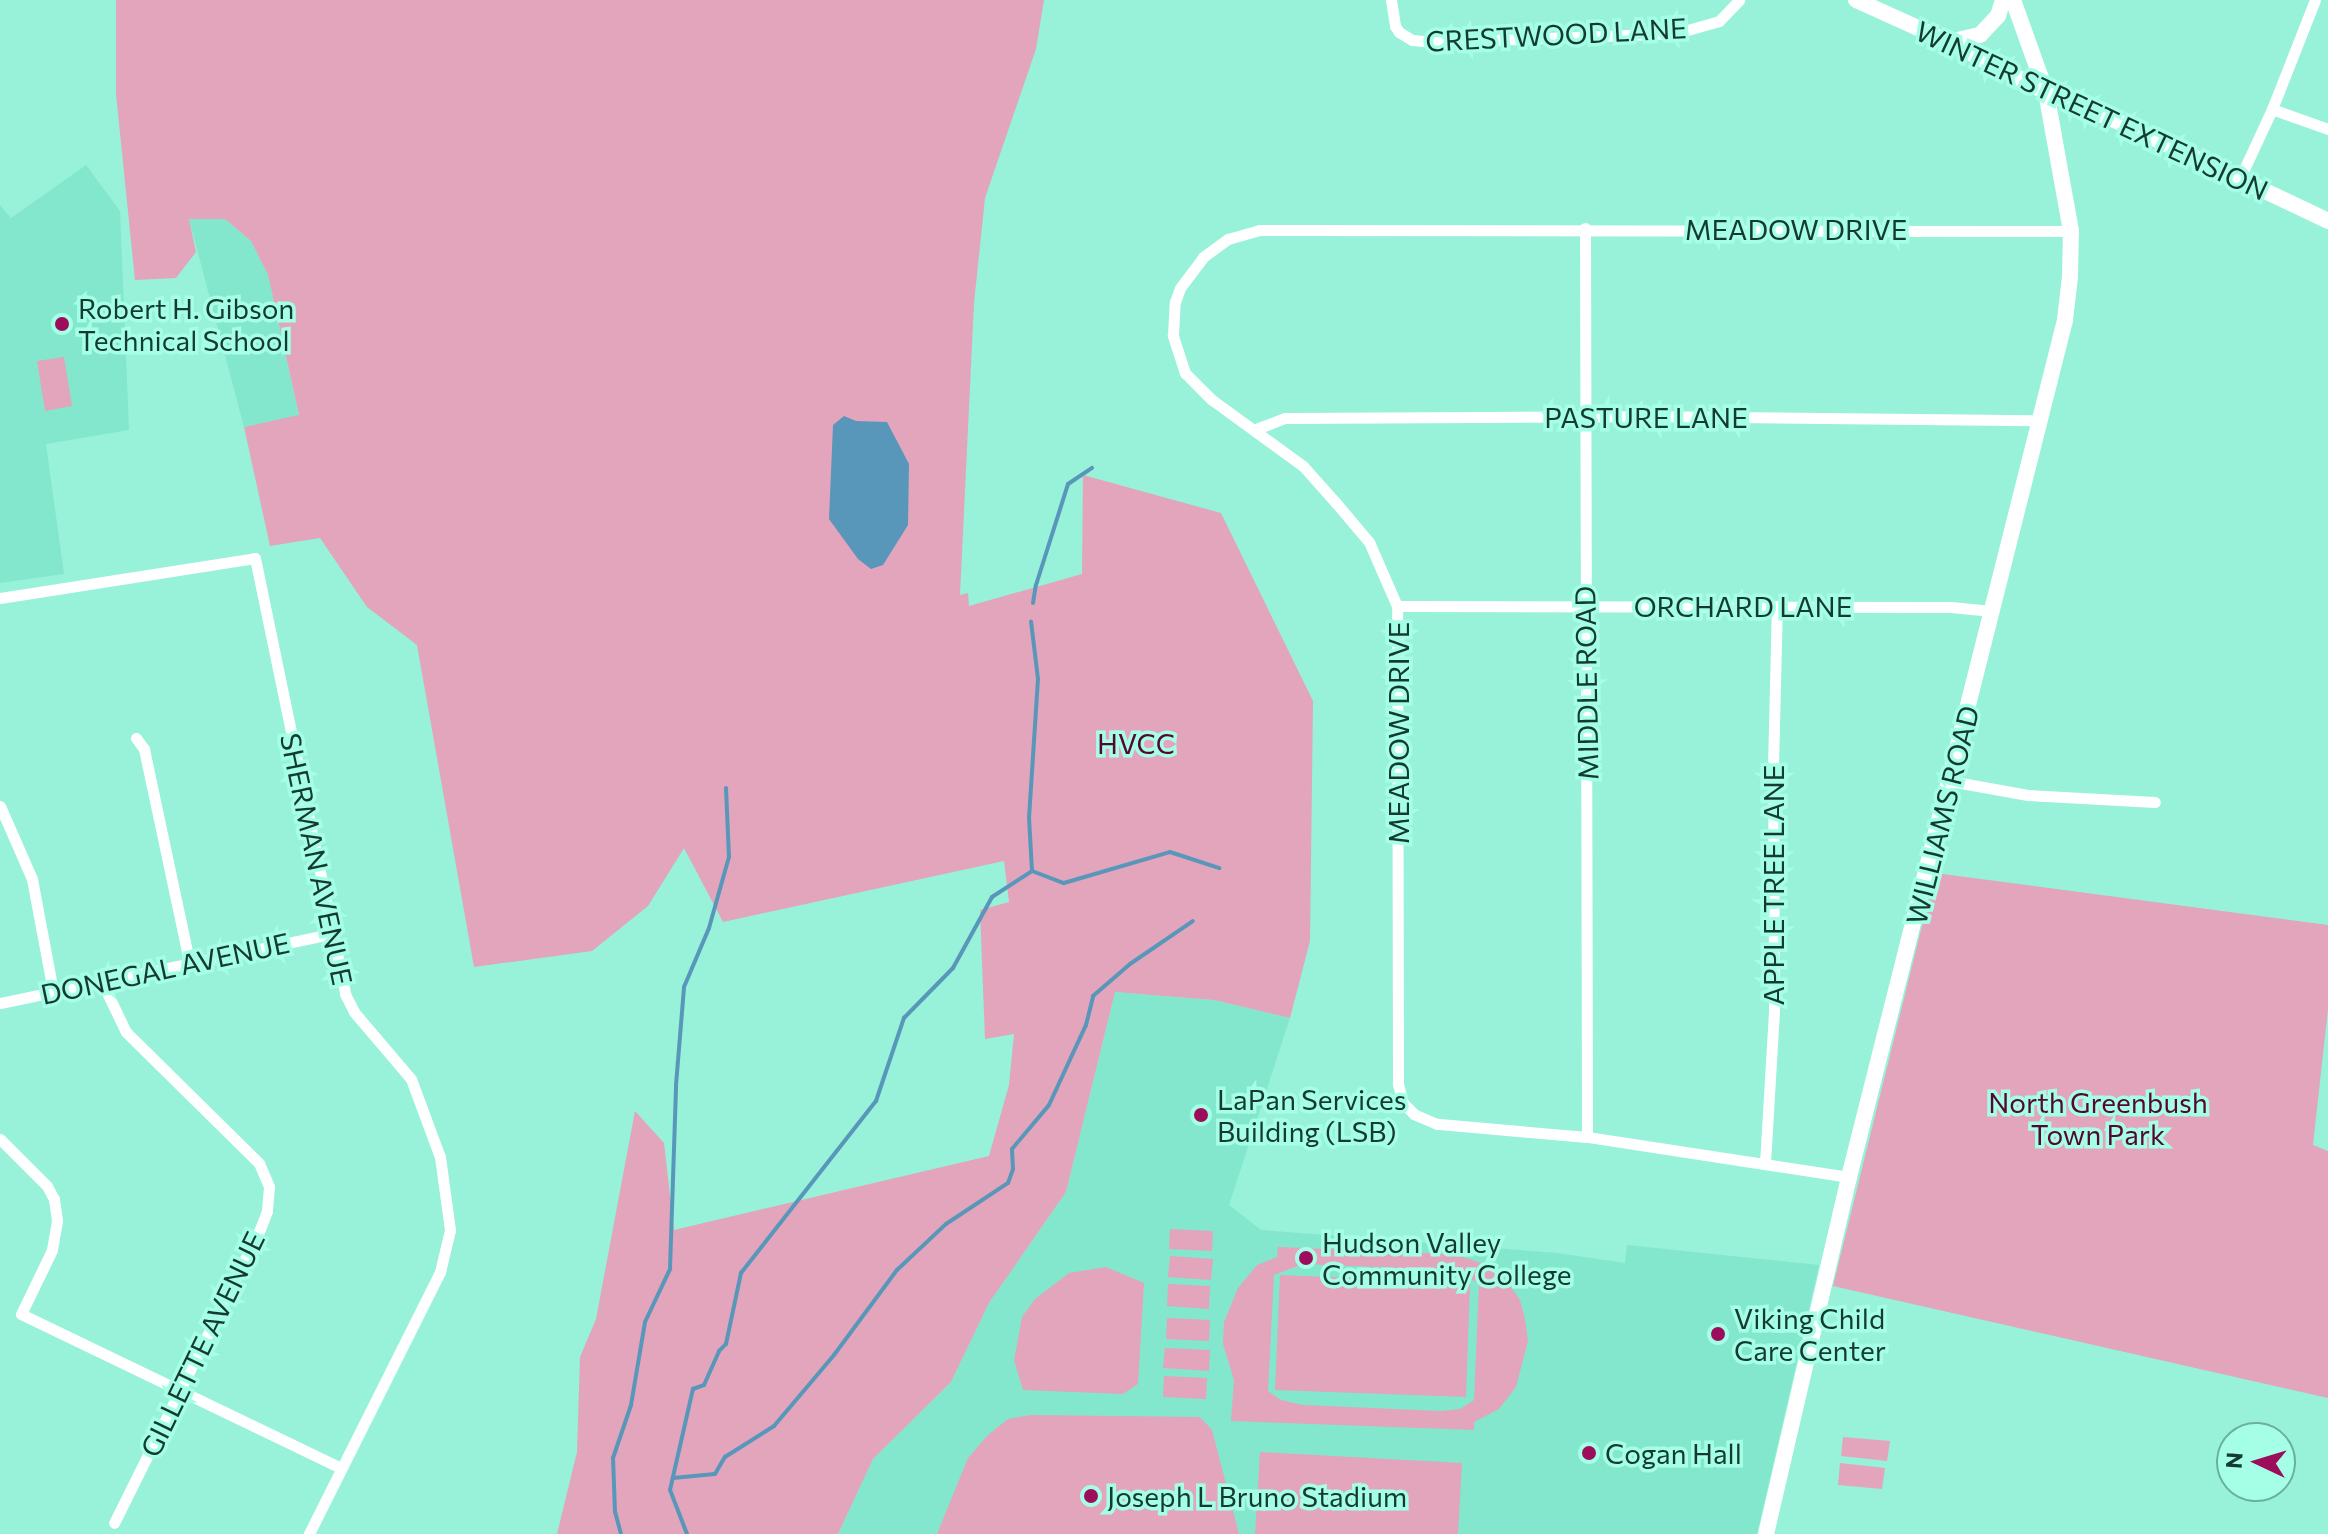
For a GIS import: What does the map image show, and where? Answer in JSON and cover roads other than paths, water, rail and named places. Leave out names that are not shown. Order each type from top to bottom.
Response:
[{"type":"main road","name":"WINTER STREET EXTENSION","points":[[1856,0],[1949,42],[2046,92],[2240,178],[2328,221]]},
{"type":"main road","points":[[1949,42],[1980,35],[1998,16],[2003,0]]},
{"type":"main road","name":"WILLIAMS ROAD","points":[[1766,1534],[1849,1177],[2065,320],[2071,231],[2046,92],[2013,0]]},
{"type":"street","name":"CRESTWOOD LANE","points":[[1391,0],[1395,26],[1399,32],[1412,40],[1435,42],[1677,33],[1719,21],[1739,0]]},
{"type":"street","points":[[2240,178],[2272,109],[2315,0]]},
{"type":"street","points":[[2272,109],[2328,129]]},
{"type":"street","name":"MEADOW DRIVE","points":[[1849,1177],[1587,1137],[1437,1124],[1414,1114],[1400,1096],[1397,606],[1369,542],[1303,466],[1194,386],[1177,352],[1171,318],[1175,302],[1191,271],[1212,249],[1244,233],[1259,230],[1585,228],[2071,231]]},
{"type":"street","name":"MIDDLE ROAD","points":[[1585,228],[1587,1137]]},
{"type":"street","name":"PASTURE LANE","points":[[1256,429],[1285,418],[1586,416],[2039,420]]},
{"type":"street","name":"SHERMAN AVENUE","points":[[0,598],[255,558],[330,934],[345,994],[354,1012],[396,1056],[421,1102],[440,1157],[450,1230],[440,1272],[309,1534]]},
{"type":"street","name":"ORCHARD LANE","points":[[1397,606],[1951,607],[1992,611]]},
{"type":"street","name":"APPLE TREE LANE","points":[[1765,1163],[1774,1010],[1773,767],[1777,606]]},
{"type":"street","points":[[136,738],[144,749],[189,961]]},
{"type":"street","points":[[1950,781],[2028,795],[2155,802]]},
{"type":"street","points":[[0,806],[32,879],[53,991]]},
{"type":"street","name":"DONEGAL AVENUE","points":[[0,1003],[189,961],[330,934]]},
{"type":"street","name":"GILLETTE AVENUE","points":[[102,982],[126,1032],[259,1163],[269,1187],[267,1211],[260,1229],[114,1523]]},
{"type":"street","points":[[0,1139],[47,1186],[54,1199],[57,1221],[52,1250],[21,1314],[341,1468]]},
{"type":"water","points":[[844,416],[856,421],[887,422],[909,464],[908,525],[883,565],[871,569],[858,559],[829,519],[833,425]]},
{"type":"waterway","points":[[1033,603],[1068,484],[1092,468]]},
{"type":"waterway","points":[[687,1534],[670,1490],[693,1389],[704,1385],[719,1351],[726,1344],[741,1273],[876,1101],[904,1018],[953,968],[992,897],[1032,871],[1029,818],[1038,679],[1031,621]]},
{"type":"waterway","points":[[621,1534],[615,1512],[613,1458],[631,1405],[645,1322],[670,1269],[676,1085],[684,987],[709,928],[729,857],[726,788]]},
{"type":"waterway","points":[[1032,871],[1064,883],[1170,852],[1219,868]]},
{"type":"waterway","points":[[673,1478],[715,1474],[725,1457],[774,1426],[834,1355],[897,1270],[946,1224],[1008,1183],[1013,1169],[1012,1149],[1049,1105],[1086,1025],[1093,996],[1130,964],[1193,921]]},
{"type":"place","name":"Robert H. Gibson Technical School","points":[[62,324]]},
{"type":"place","name":"LaPan Services Building (LSB)","points":[[1201,1115]]},
{"type":"place","name":"Hudson Valley Community College","points":[[1306,1258]]},
{"type":"place","name":"Viking Child Care Center","points":[[1718,1334]]},
{"type":"place","name":"Cogan Hall","points":[[1589,1453]]},
{"type":"place","name":"Joseph L Bruno Stadium","points":[[1091,1496]]},
{"type":"park label","name":"HVCC","points":[[1136,743]]},
{"type":"park label","name":"North Greenbush Town Park","points":[[2098,1118]]}]
